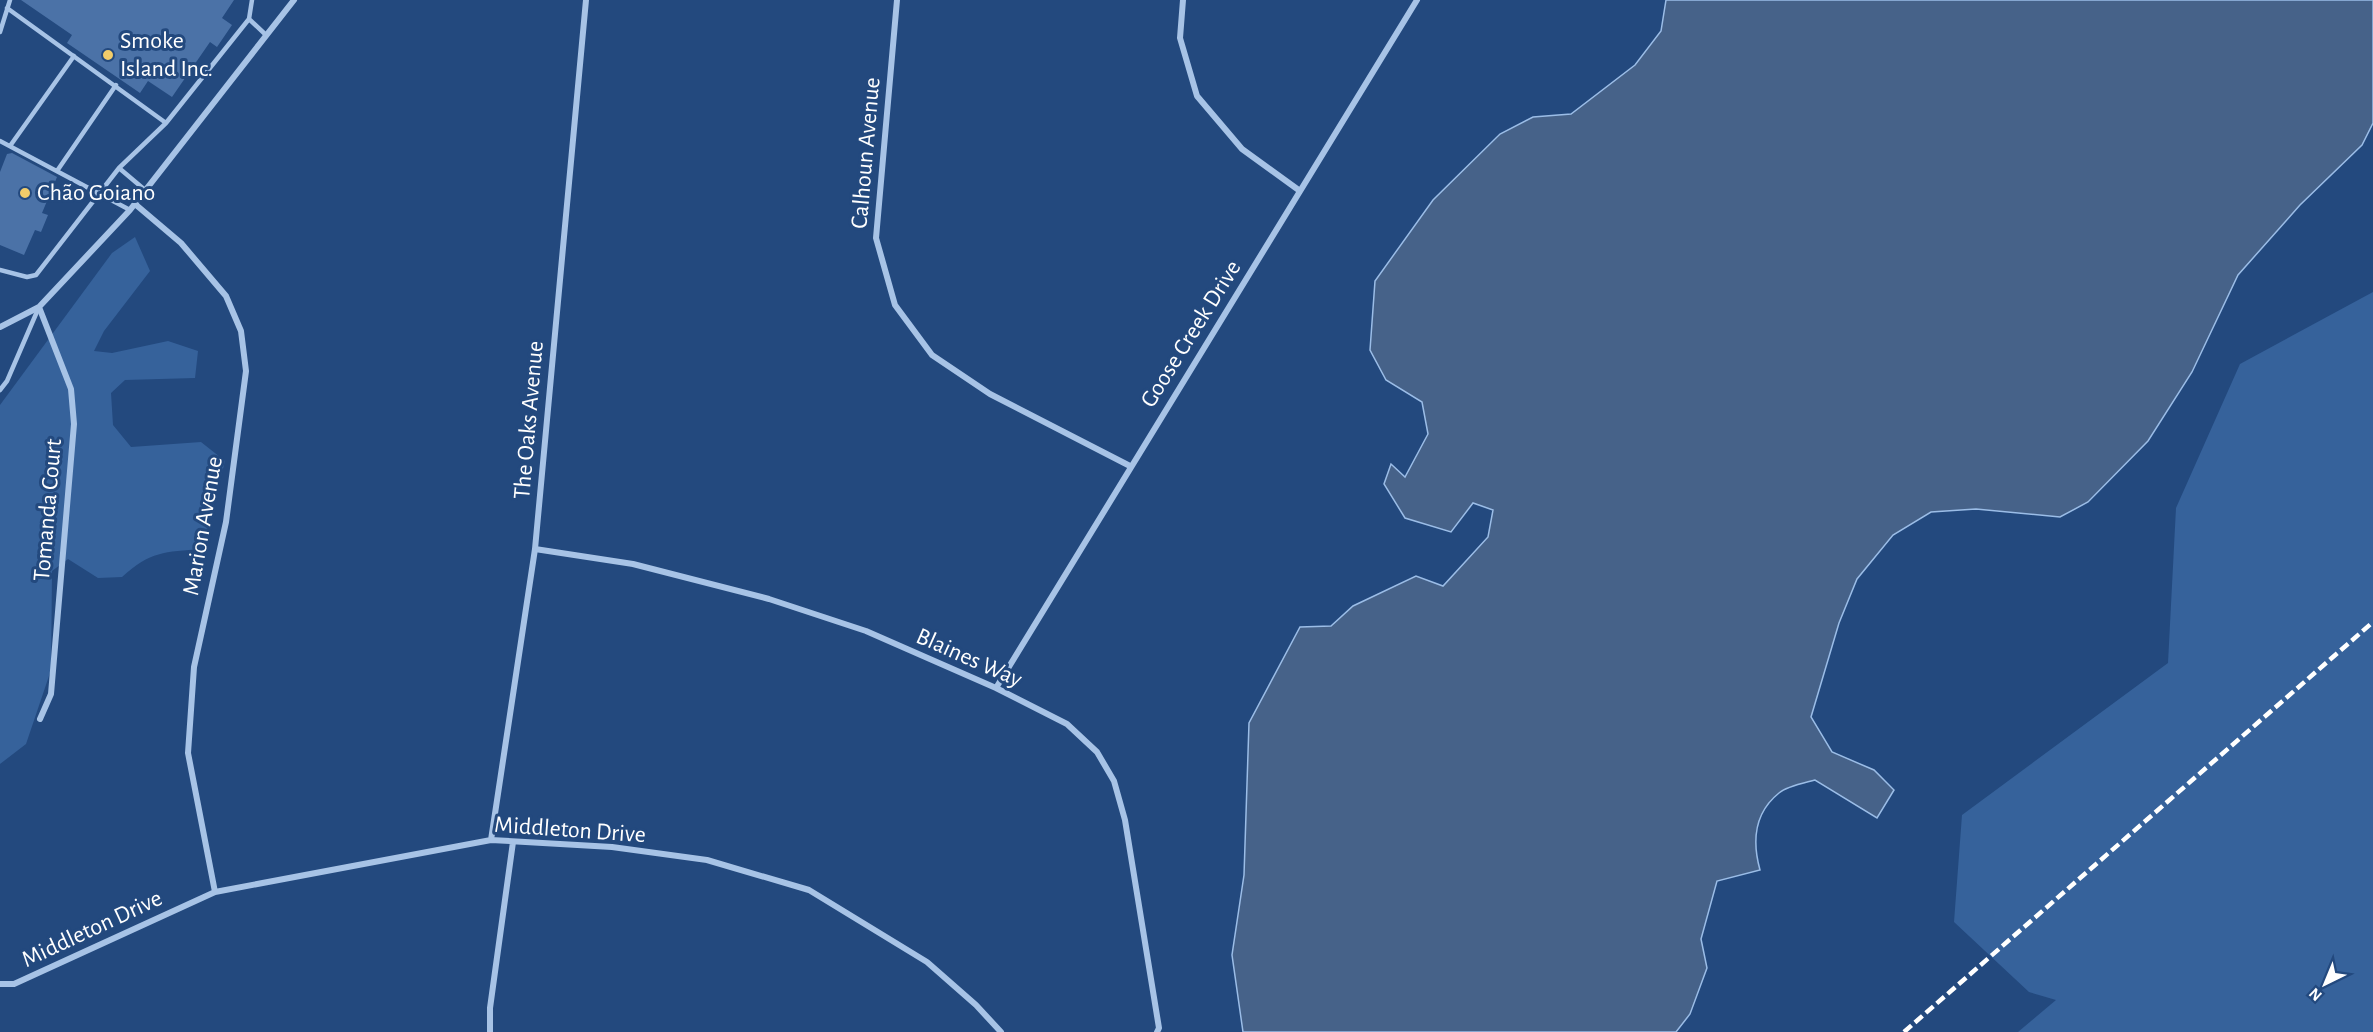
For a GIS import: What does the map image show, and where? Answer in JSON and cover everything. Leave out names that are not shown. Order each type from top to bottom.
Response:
[{"type":"street","points":[[0,327],[39,307],[130,210],[294,0]]},
{"type":"street","name":"The Oaks Avenue","points":[[491,840],[535,549],[586,0]]},
{"type":"street","name":"Calhoun Avenue","points":[[897,0],[876,237],[895,305],[932,355],[990,394],[1130,466]]},
{"type":"street","points":[[1183,0],[1180,38],[1197,96],[1242,149],[1300,191]]},
{"type":"street","name":"Goose Creek Drive","points":[[996,688],[1417,0]]},
{"type":"street","name":"Marion Avenue","points":[[135,204],[181,243],[226,297],[243,341],[246,371],[226,522],[194,667],[188,753],[215,892]]},
{"type":"street","name":"Tomanda Court","points":[[39,307],[71,389],[74,424],[51,693],[40,719]]},
{"type":"street","name":"Blaines Way","points":[[535,549],[633,564],[769,599],[866,631],[996,688],[1067,724],[1097,752],[1114,780],[1125,820],[1159,1028],[1157,1032]]},
{"type":"street","name":"Middleton Drive","points":[[0,984],[14,984],[215,892],[491,840],[612,847],[707,860],[809,890],[927,962],[976,1005],[1001,1032]]},
{"type":"street","points":[[490,1032],[490,1008],[513,842]]},
{"type":"lane","points":[[0,32],[2,19],[10,0]]},
{"type":"lane","points":[[0,270],[27,277],[36,274],[119,168],[166,123],[249,19],[252,0]]},
{"type":"lane","points":[[7,8],[166,123]]},
{"type":"lane","points":[[249,19],[267,35]]},
{"type":"lane","points":[[10,146],[74,56]]},
{"type":"lane","points":[[57,171],[116,85]]},
{"type":"lane","points":[[0,141],[130,210]]},
{"type":"lane","points":[[119,168],[145,190]]},
{"type":"lane","points":[[0,390],[7,381],[39,307]]},
{"type":"shaded area","points":[[1666,0],[2373,0],[2373,123],[2362,145],[2300,205],[2238,275],[2192,372],[2148,441],[2088,502],[2060,517],[1976,509],[1931,512],[1893,535],[1857,579],[1839,623],[1811,717],[1832,752],[1874,770],[1894,790],[1877,818],[1815,780],[1786,788],[1771,801],[1764,809],[1757,828],[1756,849],[1760,870],[1717,881],[1701,939],[1707,968],[1690,1014],[1676,1032],[1243,1032],[1232,955],[1244,875],[1249,723],[1300,627],[1331,626],[1353,606],[1416,576],[1443,586],[1488,537],[1493,510],[1473,503],[1451,532],[1405,518],[1384,484],[1391,464],[1405,477],[1428,434],[1422,402],[1386,380],[1370,350],[1375,281],[1433,200],[1500,134],[1533,117],[1571,114],[1635,65],[1661,31]]},
{"type":"shaded area","points":[[135,237],[150,271],[104,331],[94,351],[112,353],[168,341],[198,351],[195,378],[125,380],[111,393],[113,425],[131,447],[201,442],[225,461],[202,549],[159,554],[141,562],[122,577],[98,578],[68,559],[52,571],[51,670],[26,744],[0,764],[0,405],[112,253]]},
{"type":"shaded area","points":[[2373,292],[2373,1032],[2018,1032],[2056,1000],[2029,992],[1954,922],[1962,815],[2168,663],[2176,508],[2240,364]]},
{"type":"building","points":[[21,0],[234,0],[222,18],[232,25],[217,47],[210,42],[172,97],[148,81],[140,93],[67,43],[72,35]]},
{"type":"building","name":"Chão Goiano","points":[[12,153],[57,177],[42,213],[48,215],[41,232],[35,230],[24,255],[0,245],[0,172],[7,154]]},
{"type":"railway","points":[[1904,1032],[2373,622]]},
{"type":"place","name":"Smoke Island Inc.","points":[[108,55]]},
{"type":"place","name":"Chão Goiano","points":[[25,193]]}]
